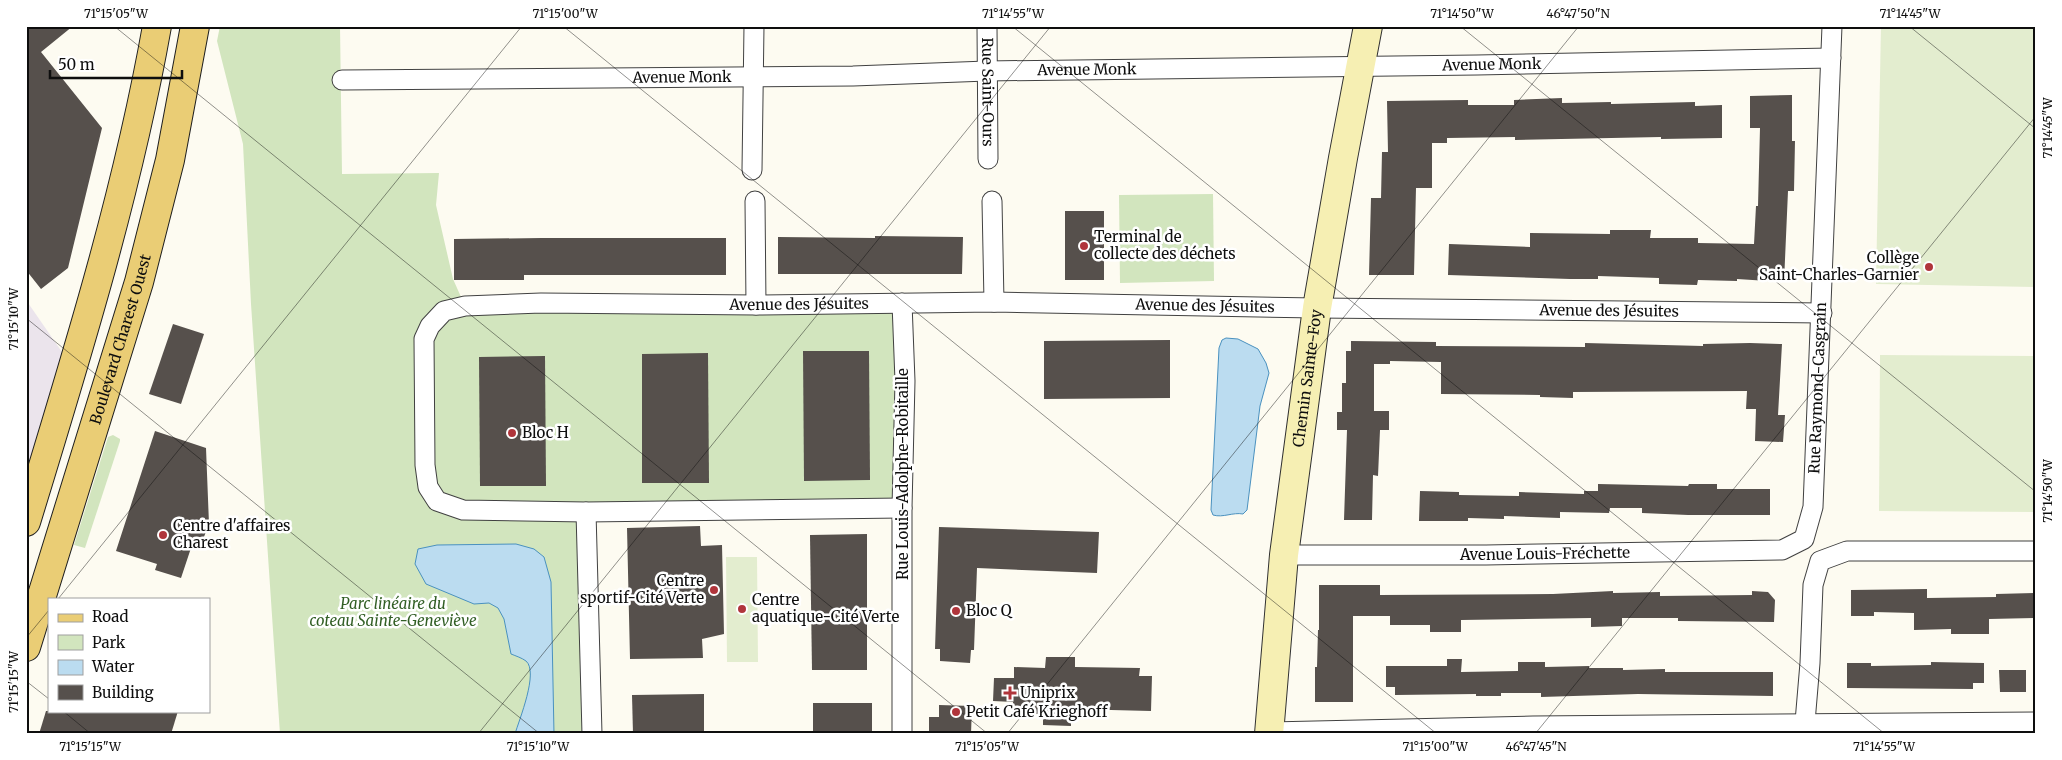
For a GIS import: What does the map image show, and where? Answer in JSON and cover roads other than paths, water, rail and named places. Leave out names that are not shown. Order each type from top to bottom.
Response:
[{"type":"main road","points":[[26,522],[107,249],[130,157],[157,26]]},
{"type":"main road","name":"Boulevard Charest Ouest","points":[[26,647],[139,282],[170,160],[195,26]]},
{"type":"main road","name":"Chemin Sainte-Foy","points":[[1270,733],[1284,555],[1317,308],[1368,26]]},
{"type":"street","points":[[752,170],[754,26]]},
{"type":"street","name":"Rue Saint-Ours","points":[[987,26],[988,159]]},
{"type":"street","name":"Rue Raymond-Casgrain","points":[[1804,539],[1813,507],[1832,26]]},
{"type":"street","name":"Avenue Monk","points":[[342,80],[853,76],[987,71],[1831,58]]},
{"type":"street","points":[[755,201],[756,305]]},
{"type":"street","points":[[992,201],[994,302]]},
{"type":"street","name":"Avenue des Jésuites","points":[[902,508],[586,512],[463,510],[438,501],[428,487],[425,465],[424,339],[430,326],[444,311],[465,306],[541,302],[756,305],[994,302],[1317,308],[1822,313]]},
{"type":"street","name":"Rue Louis-Adolphe-Robitaille","points":[[902,303],[905,381],[902,508],[902,734]]},
{"type":"street","points":[[586,512],[592,734]]},
{"type":"street","name":"Avenue Louis-Fréchette","points":[[1284,555],[1486,555],[1782,550],[1804,539]]},
{"type":"street","points":[[1804,729],[1810,663],[1812,586],[1820,561],[1847,551],[2036,551]]},
{"type":"street","points":[[1270,733],[1474,727],[1804,729],[2036,722]]},
{"type":"water","points":[[1226,338],[1238,339],[1258,349],[1269,373],[1260,406],[1247,510],[1243,514],[1217,516],[1213,515],[1211,510],[1219,348],[1222,340]]},
{"type":"water","points":[[516,544],[534,549],[544,557],[551,582],[554,734],[515,734],[524,708],[529,685],[529,667],[526,661],[511,654],[504,619],[498,608],[489,603],[474,604],[426,584],[415,564],[418,549],[437,545]]},
{"type":"place","name":"Terminal de collecte des déchets","points":[[1084,246]]},
{"type":"place","name":"Collège Saint-Charles-Garnier","points":[[1929,267]]},
{"type":"place","name":"Bloc H","points":[[512,433]]},
{"type":"place","name":"Centre d'affaires Charest","points":[[163,535]]},
{"type":"place","name":"Centre sportif-Cité Verte","points":[[714,590]]},
{"type":"place","name":"Centre aquatique-Cité Verte","points":[[742,609]]},
{"type":"place","name":"Bloc Q","points":[[956,611]]},
{"type":"place","name":"Uniprix","points":[[1010,693]]},
{"type":"place","name":"Petit Café Krieghoff","points":[[956,712]]},
{"type":"park label","name":"Parc linéaire du coteau Sainte-Geneviève","points":[[393,612]]}]
